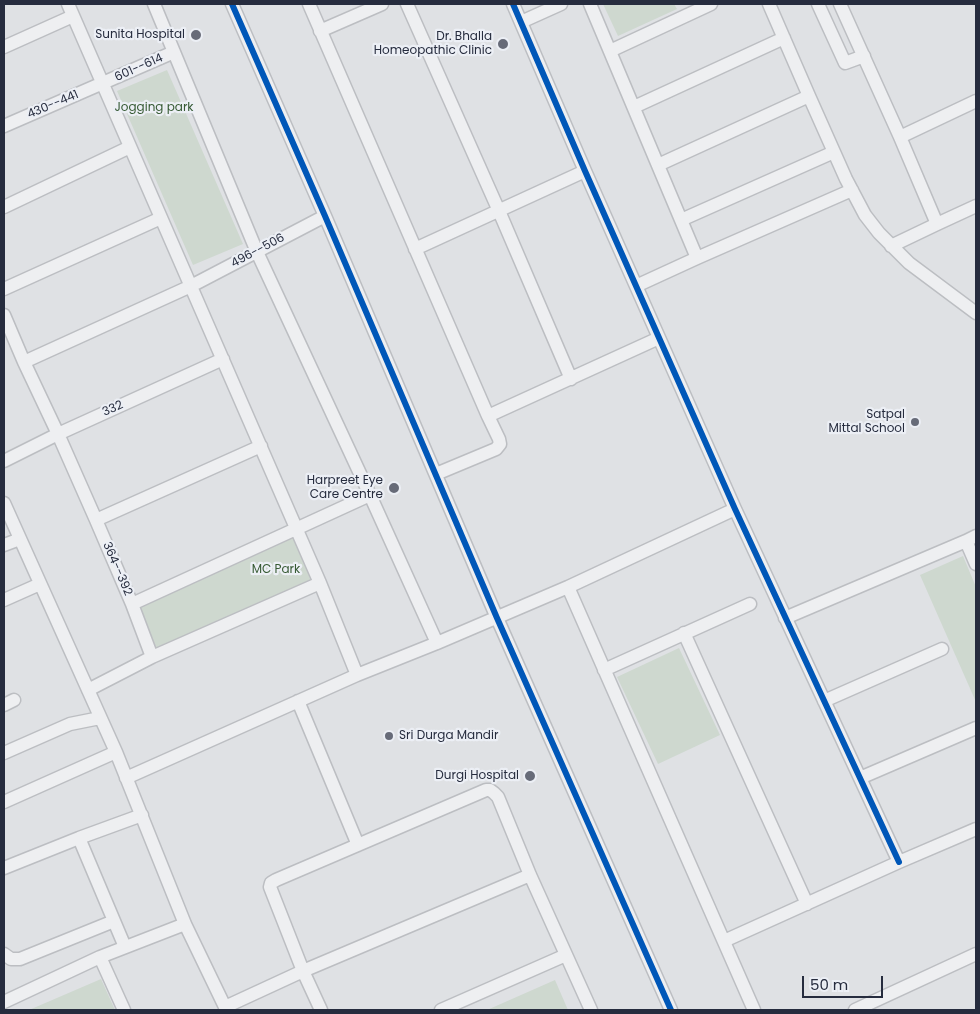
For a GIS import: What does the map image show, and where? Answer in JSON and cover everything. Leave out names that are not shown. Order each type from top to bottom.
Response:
[{"type":"street","points":[[68,4],[261,446],[357,675]]},
{"type":"street","points":[[154,4],[257,252],[370,495],[436,643]]},
{"type":"street","points":[[232,4],[497,618],[671,1010]]},
{"type":"street","points":[[308,4],[499,439],[500,444],[496,449],[436,474]]},
{"type":"street","points":[[320,31],[382,4]]},
{"type":"street","points":[[407,4],[571,379]]},
{"type":"street","points":[[513,4],[659,338],[785,618],[898,862]]},
{"type":"street","points":[[522,22],[562,4]]},
{"type":"street","points":[[590,4],[697,258]]},
{"type":"street","points":[[610,50],[711,4]]},
{"type":"street","points":[[769,4],[834,152],[865,214],[878,233],[891,246],[976,313]]},
{"type":"street","points":[[818,4],[845,62],[864,56]]},
{"type":"street","points":[[840,4],[937,224]]},
{"type":"street","points":[[4,47],[73,16]]},
{"type":"street","points":[[634,107],[784,38]]},
{"type":"street","name":"601--614","points":[[103,84],[174,52]]},
{"type":"street","name":"430--441","points":[[4,126],[103,84]]},
{"type":"street","points":[[658,164],[809,96]]},
{"type":"street","points":[[900,137],[976,101]]},
{"type":"street","points":[[4,207],[130,147]]},
{"type":"street","points":[[681,220],[834,152]]},
{"type":"street","points":[[415,249],[585,171]]},
{"type":"street","points":[[636,286],[852,190]]},
{"type":"street","points":[[891,246],[976,206]]},
{"type":"street","name":"496--506","points":[[24,362],[191,286],[325,216]]},
{"type":"street","points":[[4,289],[161,218]]},
{"type":"street","name":"364--392","points":[[4,315],[96,520],[132,604],[152,657]]},
{"type":"street","points":[[488,416],[659,338]]},
{"type":"street","name":"332","points":[[4,461],[58,434],[223,359]]},
{"type":"street","points":[[96,520],[261,446]]},
{"type":"street","points":[[132,604],[370,495]]},
{"type":"street","points":[[4,503],[116,752],[185,924],[225,1009],[303,971],[530,875]]},
{"type":"street","points":[[126,778],[357,675],[568,587],[736,509]]},
{"type":"street","points":[[4,545],[20,538]]},
{"type":"street","points":[[785,618],[971,539],[976,564]]},
{"type":"street","points":[[88,690],[152,657],[320,583]]},
{"type":"street","points":[[4,600],[40,584]]},
{"type":"street","points":[[568,587],[754,1010]]},
{"type":"street","points":[[604,670],[750,604]]},
{"type":"street","points":[[684,634],[807,904]]},
{"type":"street","points":[[824,701],[942,649]]},
{"type":"street","points":[[298,701],[358,845]]},
{"type":"street","points":[[4,753],[70,724],[100,718]]},
{"type":"street","points":[[860,778],[976,728]]},
{"type":"street","points":[[4,802],[116,752]]},
{"type":"street","points":[[321,1010],[271,892],[271,883],[486,790],[494,792],[498,797],[530,875],[591,1010]]},
{"type":"street","points":[[4,868],[79,838],[142,816]]},
{"type":"street","points":[[724,940],[898,862],[976,830]]},
{"type":"street","points":[[79,838],[125,947]]},
{"type":"street","points":[[4,954],[11,959],[20,959],[114,921]]},
{"type":"street","points":[[4,1002],[100,957],[185,924]]},
{"type":"street","points":[[855,1010],[869,1007],[976,954]]},
{"type":"street","points":[[441,1010],[566,955]]},
{"type":"street","points":[[100,957],[124,1010]]},
{"type":"green space","points":[[603,4],[674,4],[677,9],[618,36]]},
{"type":"green space","name":"Jogging park","points":[[167,70],[243,244],[193,265],[117,91]]},
{"type":"green space","name":"MC Park","points":[[294,536],[311,581],[157,649],[138,606]]},
{"type":"green space","points":[[963,556],[976,587],[976,702],[920,575]]},
{"type":"green space","points":[[679,648],[720,735],[658,764],[617,677]]},
{"type":"green space","points":[[101,979],[115,1010],[29,1010]]},
{"type":"green space","points":[[555,980],[568,1010],[487,1010]]},
{"type":"cycle path","points":[[232,4],[497,618],[671,1010]]},
{"type":"cycle path","points":[[513,4],[735,509],[899,862]]},
{"type":"place","name":"Sunita Hospital","points":[[196,35]]},
{"type":"place","name":"Dr. Bhalla Homeopathic Clinic","points":[[503,44]]},
{"type":"place","name":"Satpal Mittal School","points":[[915,422]]},
{"type":"place","name":"Harpreet Eye Care Centre","points":[[394,488]]},
{"type":"place","name":"Sri Durga Mandir","points":[[389,736]]},
{"type":"place","name":"Durgi Hospital","points":[[530,776]]}]
